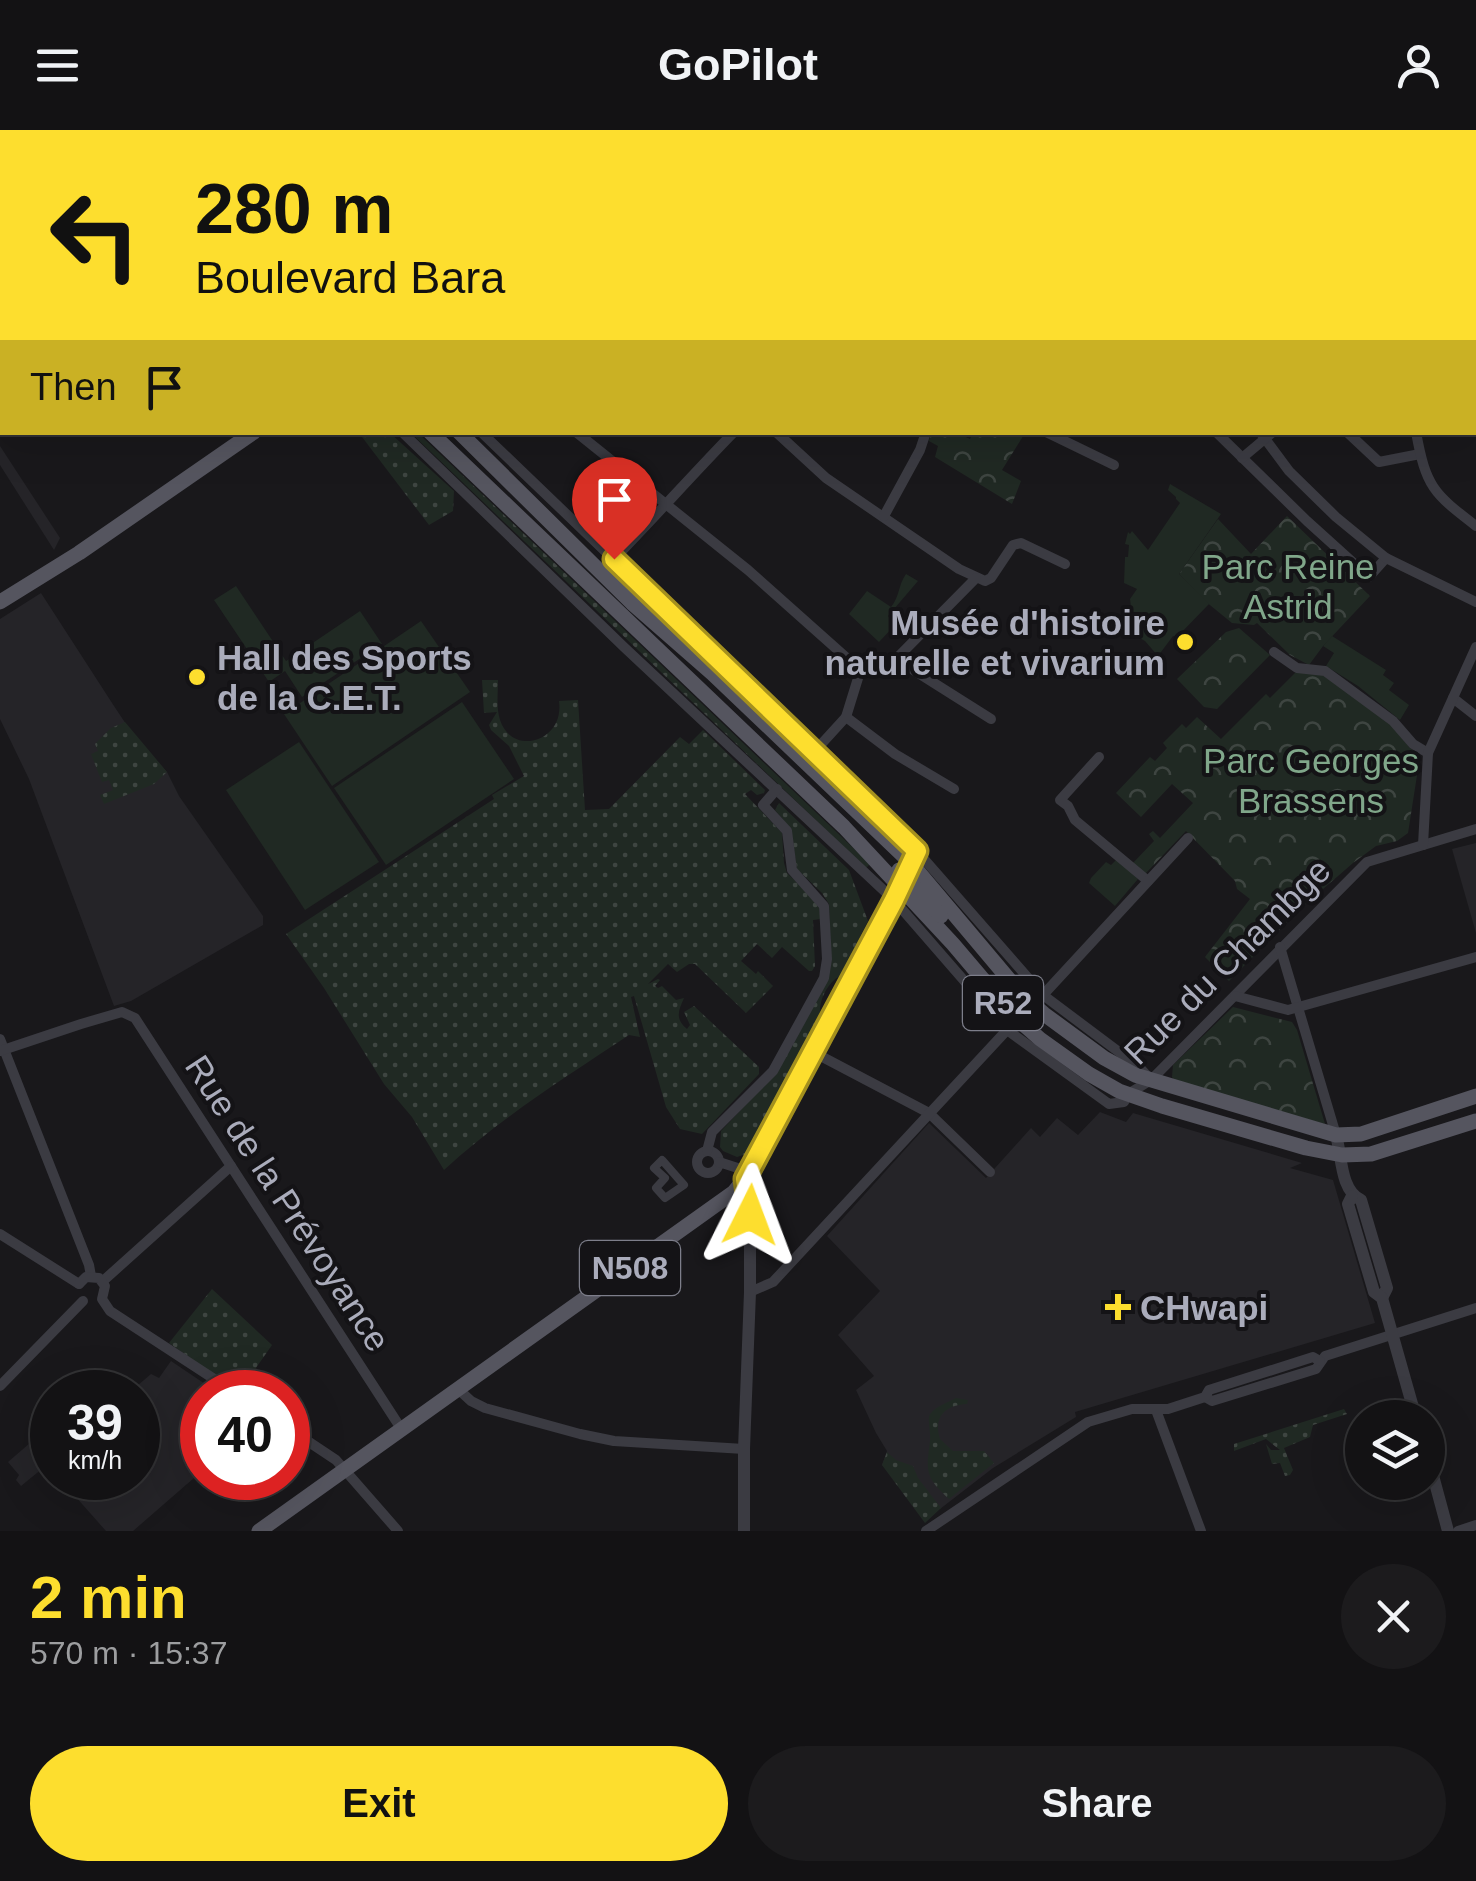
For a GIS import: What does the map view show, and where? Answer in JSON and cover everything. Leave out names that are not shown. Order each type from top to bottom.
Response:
[{"type":"main road","points":[[0,602],[250,435]]},
{"type":"main road","name":"R52","points":[[433,435],[844,826],[905,875],[1022,995],[1104,1058],[1150,1080],[1336,1135],[1362,1134],[1476,1096]]},
{"type":"main road","name":"R52","points":[[446,435],[481,465],[502,475]]},
{"type":"main road","name":"R52","points":[[462,435],[632,603],[712,673],[875,830],[953,944],[1014,1016],[1089,1074],[1119,1092],[1306,1148],[1342,1155],[1370,1154],[1476,1122]]},
{"type":"main road","name":"N508","points":[[259,1531],[722,1202],[747,1176],[905,875]]},
{"type":"street","points":[[405,435],[777,789],[905,875],[1150,1080]]},
{"type":"street","points":[[484,435],[815,751],[905,875],[1008,1030],[1109,1104],[1124,1102],[1128,1094]]},
{"type":"street","points":[[580,435],[775,593],[862,674]]},
{"type":"street","points":[[614,559],[731,435]]},
{"type":"street","points":[[779,435],[826,478],[976,578],[985,582],[991,578],[1017,544],[1065,564]]},
{"type":"street","points":[[884,516],[925,435]]},
{"type":"street","points":[[1052,435],[1114,465]]},
{"type":"street","points":[[1219,435],[1369,577],[1386,558]]},
{"type":"street","points":[[1242,458],[1265,435]]},
{"type":"street","points":[[1267,435],[1289,471],[1386,558],[1476,602]]},
{"type":"street","points":[[1351,435],[1379,462],[1420,454]]},
{"type":"street","points":[[1417,435],[1435,492],[1476,526]]},
{"type":"street","points":[[815,751],[846,717],[857,678],[896,659],[976,578]]},
{"type":"street","points":[[1424,845],[1428,752],[1476,647]]},
{"type":"street","points":[[1274,652],[1297,668],[1325,671],[1394,721],[1413,744],[1428,752]]},
{"type":"street","points":[[896,659],[991,719]]},
{"type":"street","points":[[1453,698],[1476,716]]},
{"type":"street","points":[[846,717],[895,754],[954,789]]},
{"type":"street","points":[[1099,757],[1060,800],[1076,820],[1148,880]]},
{"type":"street","points":[[707,1151],[712,1132],[772,1071],[824,978],[824,906],[792,870],[787,831],[763,805],[777,789]]},
{"type":"street","name":"Rue du Chambge","points":[[1128,1094],[1150,1080],[1367,862],[1476,829]]},
{"type":"street","points":[[1044,995],[1188,838]]},
{"type":"street","points":[[1280,947],[1342,1155],[1352,1196],[1348,1204],[1374,1292],[1382,1298],[1411,1400]]},
{"type":"street","points":[[1235,996],[1288,1010],[1476,957]]},
{"type":"street","name":"Rue de la Prévoyance","points":[[1,1047],[122,1012],[135,1018],[402,1430]]},
{"type":"street","points":[[750,1292],[773,1282],[1008,1030]]},
{"type":"street","points":[[1,1047],[91,1276]]},
{"type":"street","points":[[813,1052],[929,1113],[990,1172]]},
{"type":"street","points":[[719,1162],[711,1173],[700,1170],[697,1160],[707,1151],[714,1153],[719,1162],[747,1176],[750,1210],[744,1449],[746,1530]]},
{"type":"street","points":[[662,1160],[684,1185],[665,1198],[656,1188],[665,1178],[654,1168],[662,1160]]},
{"type":"street","points":[[103,1281],[231,1166]]},
{"type":"street","points":[[0,1234],[79,1284]]},
{"type":"street","points":[[79,1284],[83,1301],[93,1304],[102,1300],[106,1290],[103,1281],[91,1276]]},
{"type":"street","points":[[79,1284],[91,1276]]},
{"type":"street","points":[[102,1300],[110,1310],[201,1370]]},
{"type":"street","points":[[0,1386],[83,1301]]},
{"type":"street","points":[[926,1531],[1088,1422],[1132,1409],[1156,1410],[1204,1397],[1212,1401],[1316,1369],[1325,1356],[1476,1308]]},
{"type":"street","points":[[458,1389],[485,1408],[580,1434],[644,1444],[744,1449]]},
{"type":"street","points":[[1156,1410],[1201,1531]]},
{"type":"street","points":[[310,1443],[336,1460],[398,1531]]},
{"type":"street","points":[[1440,1500],[1448,1531]]},
{"type":"street","points":[[1458,1531],[1476,1525]]},
{"type":"shaded area","points":[[0,446],[60,538],[54,550],[0,465]]},
{"type":"shaded area","points":[[41,593],[132,733],[167,772],[179,796],[263,916],[263,925],[131,1001],[114,1006],[29,779],[0,719],[0,619]]},
{"type":"shaded area","points":[[1476,843],[1476,933],[1452,849]]},
{"type":"shaded area","name":"CHwapi","points":[[1100,1112],[1126,1122],[1133,1113],[1302,1163],[1290,1168],[1333,1180],[1375,1323],[1075,1412],[1076,1417],[993,1468],[940,1509],[882,1465],[887,1451],[856,1390],[874,1376],[838,1335],[880,1291],[827,1236],[929,1123],[986,1178],[1031,1128],[1040,1137],[1057,1118],[1078,1135]]},
{"type":"shaded area","points":[[171,1361],[184,1370],[180,1370],[180,1490],[133,1531],[106,1531],[79,1500],[160,1500],[160,1377]]},
{"type":"shaded area","points":[[30,1443],[30,1479],[21,1486],[16,1480],[19,1475],[8,1462]]},
{"type":"green space","points":[[361,435],[392,435],[454,491],[453,511],[429,525]]},
{"type":"green space","points":[[413,435],[420,435],[870,864],[866,868]]},
{"type":"green space","points":[[930,435],[961,435],[970,439],[972,435],[1024,435],[1002,470],[1021,481],[1012,504],[935,457],[938,446],[929,441]]},
{"type":"green space","points":[[1170,484],[1221,514],[1179,574],[1209,604],[1177,637],[1173,636],[1158,656],[1138,637],[1141,635],[1133,625],[1130,599],[1137,589],[1124,583],[1129,545],[1125,544],[1128,532],[1132,531],[1148,550],[1180,503],[1168,490]]},
{"type":"green space","name":"Parc Reine Astrid","points":[[1287,516],[1370,596],[1309,665],[1290,655],[1257,623],[1232,623],[1179,574],[1218,519],[1251,554]]},
{"type":"green space","points":[[906,574],[918,581],[888,616],[894,626],[879,642],[849,614],[867,591],[891,607]]},
{"type":"green space","points":[[236,586],[286,661],[360,611],[382,644],[302,697],[285,671],[269,682],[214,600]]},
{"type":"green space","points":[[421,621],[470,692],[332,786],[284,714]]},
{"type":"green space","points":[[1239,628],[1270,655],[1217,709],[1204,707],[1177,679],[1226,632]]},
{"type":"green space","points":[[1332,636],[1386,670],[1383,675],[1394,683],[1389,690],[1409,705],[1400,720],[1326,666],[1334,653],[1323,646]]},
{"type":"green space","name":"Parc Georges Brassens","points":[[1316,669],[1386,718],[1420,756],[1408,833],[1397,841],[1376,846],[1353,863],[1300,909],[1229,981],[1205,957],[1250,899],[1186,831],[1145,874],[1133,863],[1154,841],[1149,834],[1153,831],[1160,838],[1193,803],[1172,784],[1141,817],[1116,793],[1150,757],[1155,761],[1167,748],[1163,743],[1182,724],[1186,728],[1197,717],[1221,739],[1266,694],[1270,698],[1297,671]]},
{"type":"green space","points":[[482,680],[498,680],[500,720],[506,731],[526,741],[546,735],[554,726],[559,701],[578,700],[585,810],[609,809],[680,737],[689,744],[703,730],[765,790],[757,795],[751,790],[745,794],[782,833],[787,873],[818,903],[821,919],[813,920],[815,966],[809,971],[782,947],[772,958],[757,944],[741,961],[773,986],[746,1013],[695,964],[677,972],[668,964],[648,984],[658,979],[655,986],[662,986],[676,1000],[684,998],[679,1015],[687,1029],[690,1025],[684,1012],[694,1006],[759,1067],[759,1074],[702,1134],[680,1129],[666,1107],[634,996],[631,997],[640,1037],[629,1035],[558,1082],[444,1170],[286,934],[524,776],[509,746],[491,730],[489,725],[497,712],[484,713]]},
{"type":"green space","points":[[462,702],[514,779],[386,865],[334,788]]},
{"type":"green space","points":[[125,722],[167,772],[154,784],[104,804],[100,795],[113,790],[109,780],[102,782],[91,754],[98,751],[95,744],[111,728]]},
{"type":"green space","points":[[299,742],[379,862],[305,910],[226,790]]},
{"type":"green space","points":[[779,803],[849,870],[868,921],[840,976],[825,992],[820,1013],[751,1147],[737,1157],[720,1147],[721,1131],[772,1077],[831,956],[829,904],[797,869],[791,829],[775,810]]},
{"type":"green space","points":[[1117,859],[1138,879],[1115,906],[1089,883],[1106,862],[1111,865]]},
{"type":"green space","points":[[1233,1007],[1292,1022],[1325,1124],[1176,1083],[1173,1065]]},
{"type":"green space","points":[[212,1289],[272,1345],[254,1370],[208,1370],[169,1343]]},
{"type":"green space","points":[[956,1398],[968,1400],[967,1404],[943,1414],[938,1424],[940,1439],[953,1451],[984,1451],[994,1463],[949,1499],[929,1473],[929,1419],[933,1411]]},
{"type":"green space","points":[[1345,1411],[1345,1415],[1313,1425],[1310,1437],[1284,1448],[1293,1470],[1290,1475],[1285,1476],[1280,1463],[1272,1464],[1266,1444],[1271,1450],[1280,1450],[1266,1439],[1234,1451],[1234,1444]]},
{"type":"green space","points":[[887,1452],[913,1466],[941,1508],[925,1523],[882,1465]]},
{"type":"place","name":"Musée d'histoire naturelle et vivarium","points":[[1185,642]]},
{"type":"place","name":"Hall des Sports de la C.E.T.","points":[[197,677]]},
{"type":"place","name":"CHwapi","points":[[1118,1307]]},
{"type":"route","points":[[614,559],[917,851],[745,1179],[750,1215]]}]
